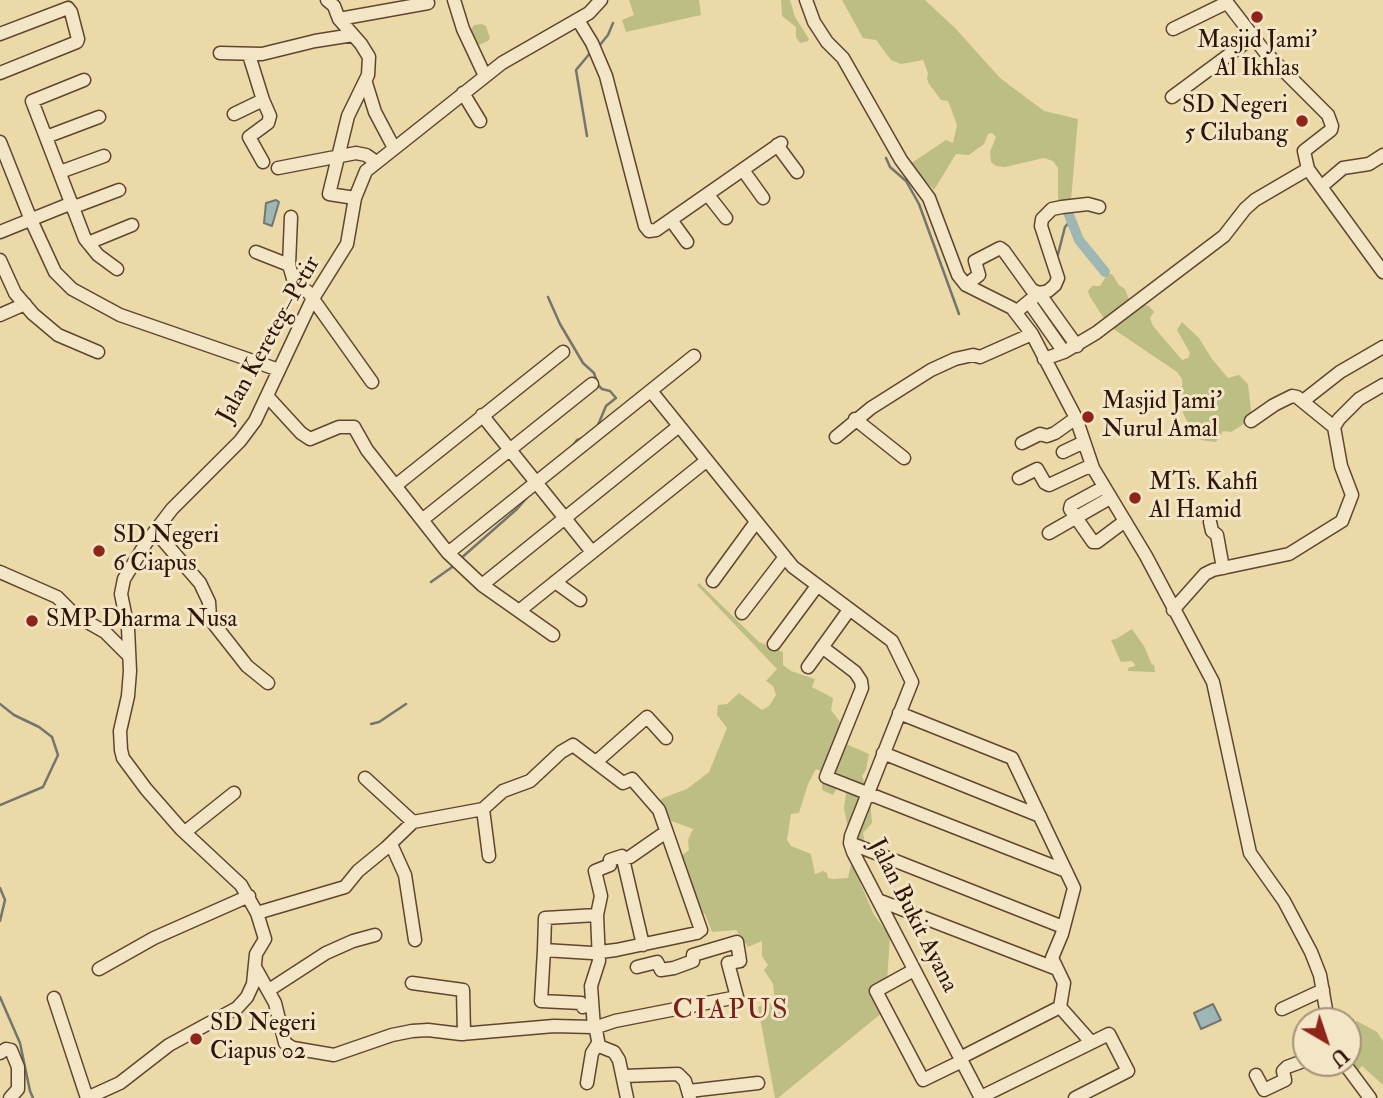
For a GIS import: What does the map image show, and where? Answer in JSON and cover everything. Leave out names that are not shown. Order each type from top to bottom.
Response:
[{"type":"street","points":[[327,0],[334,6],[338,19],[369,57],[366,83],[348,116],[329,194],[355,198]]},
{"type":"street","points":[[454,0],[456,12],[485,76]]},
{"type":"street","name":"Jalan Kereteg–Petir","points":[[87,1098],[120,1083],[169,1045],[237,1008],[247,997],[253,984],[256,954],[265,939],[249,896],[235,877],[185,832],[131,770],[121,750],[121,731],[130,684],[122,585],[155,531],[172,509],[248,430],[268,397],[312,300],[347,244],[355,198],[366,172],[485,76],[512,57],[578,20],[593,10],[601,0]]},
{"type":"street","points":[[806,0],[814,22],[827,42],[843,58],[901,160],[929,198],[958,275],[966,285],[1016,312],[1032,334],[1076,418],[1092,465],[1146,556],[1215,688],[1251,853],[1284,901],[1304,938],[1317,967],[1326,1007]]},
{"type":"street","points":[[1173,29],[1226,1],[1253,37],[1321,106],[1331,121],[1331,130],[1304,151],[1308,169],[1383,272]]},
{"type":"street","points":[[338,19],[369,7],[428,3]]},
{"type":"street","points":[[0,34],[68,8],[78,40],[0,73]]},
{"type":"street","points":[[578,20],[595,49],[606,76],[645,226],[653,231],[671,220],[779,144],[797,172]]},
{"type":"street","points":[[220,53],[262,54],[353,35]]},
{"type":"street","points":[[1172,97],[1253,37]]},
{"type":"street","points":[[249,55],[262,100],[271,120],[249,137],[263,162]]},
{"type":"street","points":[[84,80],[32,101],[88,243],[117,269]]},
{"type":"street","points":[[366,83],[376,112],[394,148]]},
{"type":"street","points":[[463,93],[480,121]]},
{"type":"street","points":[[234,114],[262,100]]},
{"type":"street","points":[[46,137],[99,117]]},
{"type":"street","points":[[0,142],[30,220],[55,272],[72,289],[120,315],[279,370]]},
{"type":"street","points":[[278,168],[337,155],[362,153],[376,162]]},
{"type":"street","points":[[1322,186],[1343,168],[1369,164],[1383,155]]},
{"type":"street","points":[[60,172],[104,156]]},
{"type":"street","points":[[1044,359],[1077,346],[1224,236],[1255,200],[1308,169]]},
{"type":"street","points":[[743,170],[763,198]]},
{"type":"street","points":[[0,232],[119,190]]},
{"type":"street","points":[[708,195],[726,218]]},
{"type":"street","points":[[1016,312],[1034,298],[1052,289],[1058,278],[1041,226],[1042,219],[1052,209],[1081,204],[1099,207]]},
{"type":"street","points":[[291,217],[289,265],[294,282],[308,292],[372,382]]},
{"type":"street","points":[[671,220],[687,242]]},
{"type":"street","points":[[88,243],[132,225]]},
{"type":"street","points":[[966,285],[979,275],[975,261],[1000,248],[1028,287],[1063,352]]},
{"type":"street","points":[[256,252],[289,265]]},
{"type":"street","points":[[2,269],[15,293],[58,335],[98,352]]},
{"type":"street","points":[[1034,298],[1077,346]]},
{"type":"street","points":[[0,315],[25,304]]},
{"type":"street","points":[[836,437],[855,419],[894,391],[931,370],[955,359],[985,355],[1032,334]]},
{"type":"street","points":[[1303,401],[1340,372],[1383,347]]},
{"type":"street","points":[[395,486],[563,352]]},
{"type":"street","points":[[448,553],[694,356]]},
{"type":"street","points":[[422,520],[592,384]]},
{"type":"street","points":[[1334,427],[1359,399],[1383,385]]},
{"type":"street","name":"Jalan Bukit Ayana","points":[[651,391],[793,567],[891,641],[912,682],[850,843],[981,1098]]},
{"type":"street","points":[[268,397],[301,433],[310,439],[339,427],[354,427],[362,444],[448,553],[482,585],[553,635]]},
{"type":"street","points":[[1173,610],[1205,574],[1289,554],[1345,517],[1352,495],[1341,466],[1334,427],[1297,397],[1287,397],[1251,421]]},
{"type":"street","points":[[482,415],[592,552]]},
{"type":"street","points":[[1022,443],[1040,434],[1047,436],[1055,433],[1076,418]]},
{"type":"street","points":[[855,419],[904,458]]},
{"type":"street","points":[[482,585],[679,426]]},
{"type":"street","points":[[1063,452],[1084,442]]},
{"type":"street","points":[[519,611],[706,461]]},
{"type":"street","points":[[1019,478],[1037,470],[1049,485],[1092,465]]},
{"type":"street","points":[[1049,533],[1076,518],[1107,493]]},
{"type":"street","points":[[1076,518],[1088,537],[1095,542],[1125,521]]},
{"type":"street","points":[[713,581],[757,522]]},
{"type":"street","points":[[1210,522],[1212,531],[1217,535],[1223,568]]},
{"type":"street","points":[[155,531],[200,583],[209,601],[210,617],[214,624],[247,666],[268,683]]},
{"type":"street","points":[[742,614],[785,557]]},
{"type":"street","points":[[0,572],[57,597],[75,615],[105,632],[129,656]]},
{"type":"street","points":[[555,582],[580,600]]},
{"type":"street","points":[[774,644],[817,586]]},
{"type":"street","points":[[807,667],[849,610]]},
{"type":"street","points":[[822,648],[855,672],[862,688],[826,777],[1066,872]]},
{"type":"street","points":[[899,713],[1012,758],[1074,888],[1052,958],[1064,983],[1060,1007]]},
{"type":"street","points":[[596,762],[647,717],[666,738]]},
{"type":"street","points":[[257,914],[345,887],[358,871],[391,844],[412,822],[483,809],[503,791],[530,780],[561,752],[573,745],[623,783],[632,779],[659,810],[701,930],[643,945],[600,952],[544,950]]},
{"type":"street","points":[[883,753],[1040,816]]},
{"type":"street","points":[[365,778],[412,822]]},
{"type":"street","points":[[185,832],[234,793]]},
{"type":"street","points":[[483,809],[489,856]]},
{"type":"street","points":[[623,859],[634,855],[666,832]]},
{"type":"street","points":[[850,843],[1063,927]]},
{"type":"street","points":[[391,844],[405,874],[415,940]]},
{"type":"street","points":[[587,1083],[592,1053],[597,1045],[591,986],[600,952],[597,915],[601,893],[595,872],[610,866],[610,860],[622,856],[643,945]]},
{"type":"street","points":[[99,969],[154,938],[249,896]]},
{"type":"street","points":[[878,900],[1057,969]]},
{"type":"street","points":[[592,1005],[582,1007],[581,1003],[541,1001],[545,918],[597,915]]},
{"type":"street","points":[[269,990],[326,953],[375,935]]},
{"type":"street","points":[[256,969],[277,1008],[285,1043],[293,1048],[318,1054],[339,1054],[392,1035],[412,1031],[464,1034],[554,1026],[594,1028],[615,1021],[737,997],[728,964],[740,961],[737,942],[693,955],[694,961],[674,968],[661,970],[657,962],[637,967]]},
{"type":"street","points":[[914,970],[876,991],[923,1080],[1060,1007]]},
{"type":"street","points":[[412,984],[463,990],[464,1034]]},
{"type":"street","points":[[1282,1009],[1323,990]]},
{"type":"street","points":[[54,998],[87,1098]]},
{"type":"street","points":[[1060,1007],[1091,1042]]},
{"type":"street","points":[[981,1098],[1109,1034],[1128,1071],[1075,1098]]},
{"type":"street","points":[[597,1045],[612,1051],[618,1057],[627,1098]]},
{"type":"street","points":[[0,1053],[6,1049],[11,1050],[18,1067],[18,1089],[10,1098]]},
{"type":"street","points":[[1256,1075],[1264,1090],[1285,1080],[1283,1071],[1292,1065]]},
{"type":"street","points":[[624,1076],[678,1074],[685,1081],[690,1094],[758,1083]]},
{"type":"street","points":[[1354,1077],[1370,1098]]},
{"type":"green space","points":[[629,0],[699,0],[701,15],[626,32],[622,20],[634,15]]},
{"type":"green space","points":[[781,0],[790,0],[795,17],[808,41],[800,43],[796,37],[796,27],[782,16]]},
{"type":"green space","points":[[842,0],[925,0],[956,29],[1000,78],[1044,111],[1078,119],[1071,200],[1058,203],[1058,168],[1053,161],[1044,158],[1005,167],[991,162],[990,152],[996,137],[992,133],[988,134],[984,144],[969,155],[956,154],[934,190],[910,164],[946,140],[953,143],[957,125],[948,101],[941,100],[929,84],[923,60],[901,64],[891,60],[876,40],[863,38]]},
{"type":"green space","points":[[474,25],[486,26],[490,38],[474,47],[470,31]]},
{"type":"green space","points":[[1112,274],[1125,289],[1130,302],[1149,306],[1154,312],[1150,318],[1153,326],[1182,360],[1188,358],[1190,353],[1177,330],[1182,322],[1199,338],[1228,378],[1239,375],[1248,384],[1252,419],[1231,432],[1223,431],[1216,442],[1200,440],[1183,413],[1182,379],[1177,372],[1109,326],[1090,297],[1088,291],[1092,286],[1100,286],[1107,275]]},
{"type":"green space","points":[[699,583],[759,642],[783,652],[783,665],[791,671],[815,679],[812,687],[833,698],[831,710],[843,726],[835,739],[869,754],[862,776],[870,798],[872,823],[863,833],[866,852],[859,880],[874,915],[890,936],[883,1012],[778,1098],[775,1098],[758,1007],[775,1002],[773,984],[764,970],[768,965],[762,956],[762,941],[748,947],[736,930],[712,932],[705,914],[692,907],[675,861],[689,850],[688,840],[693,829],[661,817],[652,806],[663,798],[687,789],[709,772],[727,728],[717,715],[718,705],[727,704],[739,693],[762,710],[769,706],[776,695],[773,686],[766,681],[777,669],[697,585]],"holes":[[[816,769],[823,772],[822,790],[833,795],[838,786],[847,786],[844,808],[853,856],[848,878],[828,878],[823,871],[815,874],[811,854],[791,846],[787,840],[791,814],[799,813]]]},
{"type":"green space","points":[[1132,629],[1144,646],[1152,665],[1154,664],[1155,672],[1128,671],[1128,668],[1135,666],[1134,663],[1121,662],[1111,640]]},
{"type":"green space","points":[[1362,1024],[1377,1032],[1383,1041],[1383,1085],[1362,1066]]},
{"type":"water","points":[[276,200],[279,202],[272,226],[264,223],[266,203]]},
{"type":"water","points":[[1213,1004],[1221,1020],[1201,1029],[1194,1013]]},
{"type":"waterway","points":[[599,46],[613,23]]},
{"type":"waterway","points":[[587,136],[576,70],[591,52]]},
{"type":"waterway","points":[[886,158],[890,167],[906,181],[919,204],[959,314]]},
{"type":"waterway","points":[[1067,210],[1079,240],[1105,272]]},
{"type":"waterway","points":[[1061,270],[1057,258],[1065,227],[1070,221]]},
{"type":"waterway","points":[[548,297],[583,363],[594,373],[598,385],[610,391],[616,398],[606,406],[598,425]]},
{"type":"waterway","points":[[572,447],[577,440],[583,438]]},
{"type":"waterway","points":[[459,560],[517,509],[531,493]]},
{"type":"waterway","points":[[431,582],[455,565]]},
{"type":"waterway","points":[[0,704],[52,737],[58,755],[43,787],[0,805]]},
{"type":"waterway","points":[[371,724],[379,722],[406,704]]},
{"type":"waterway","points":[[0,888],[5,900],[0,921]]},
{"type":"waterway","points":[[0,997],[20,1043],[33,1098]]},
{"type":"place","name":"Masjid Jami' Al Ikhlas","points":[[1257,17]]},
{"type":"place","name":"SD Negeri 5 Cilubang","points":[[1302,121]]},
{"type":"place","name":"Masjid Jami' Nurul Amal","points":[[1088,417]]},
{"type":"place","name":"MTs. Kahfi Al Hamid","points":[[1135,498]]},
{"type":"place","name":"SD Negeri 6 Ciapus","points":[[99,551]]},
{"type":"place","name":"SMP Dharma Nusa","points":[[32,621]]},
{"type":"place","name":"SD Negeri Ciapus 02","points":[[196,1039]]},
{"type":"district","name":"CIAPUS","points":[[731,1012]]}]
